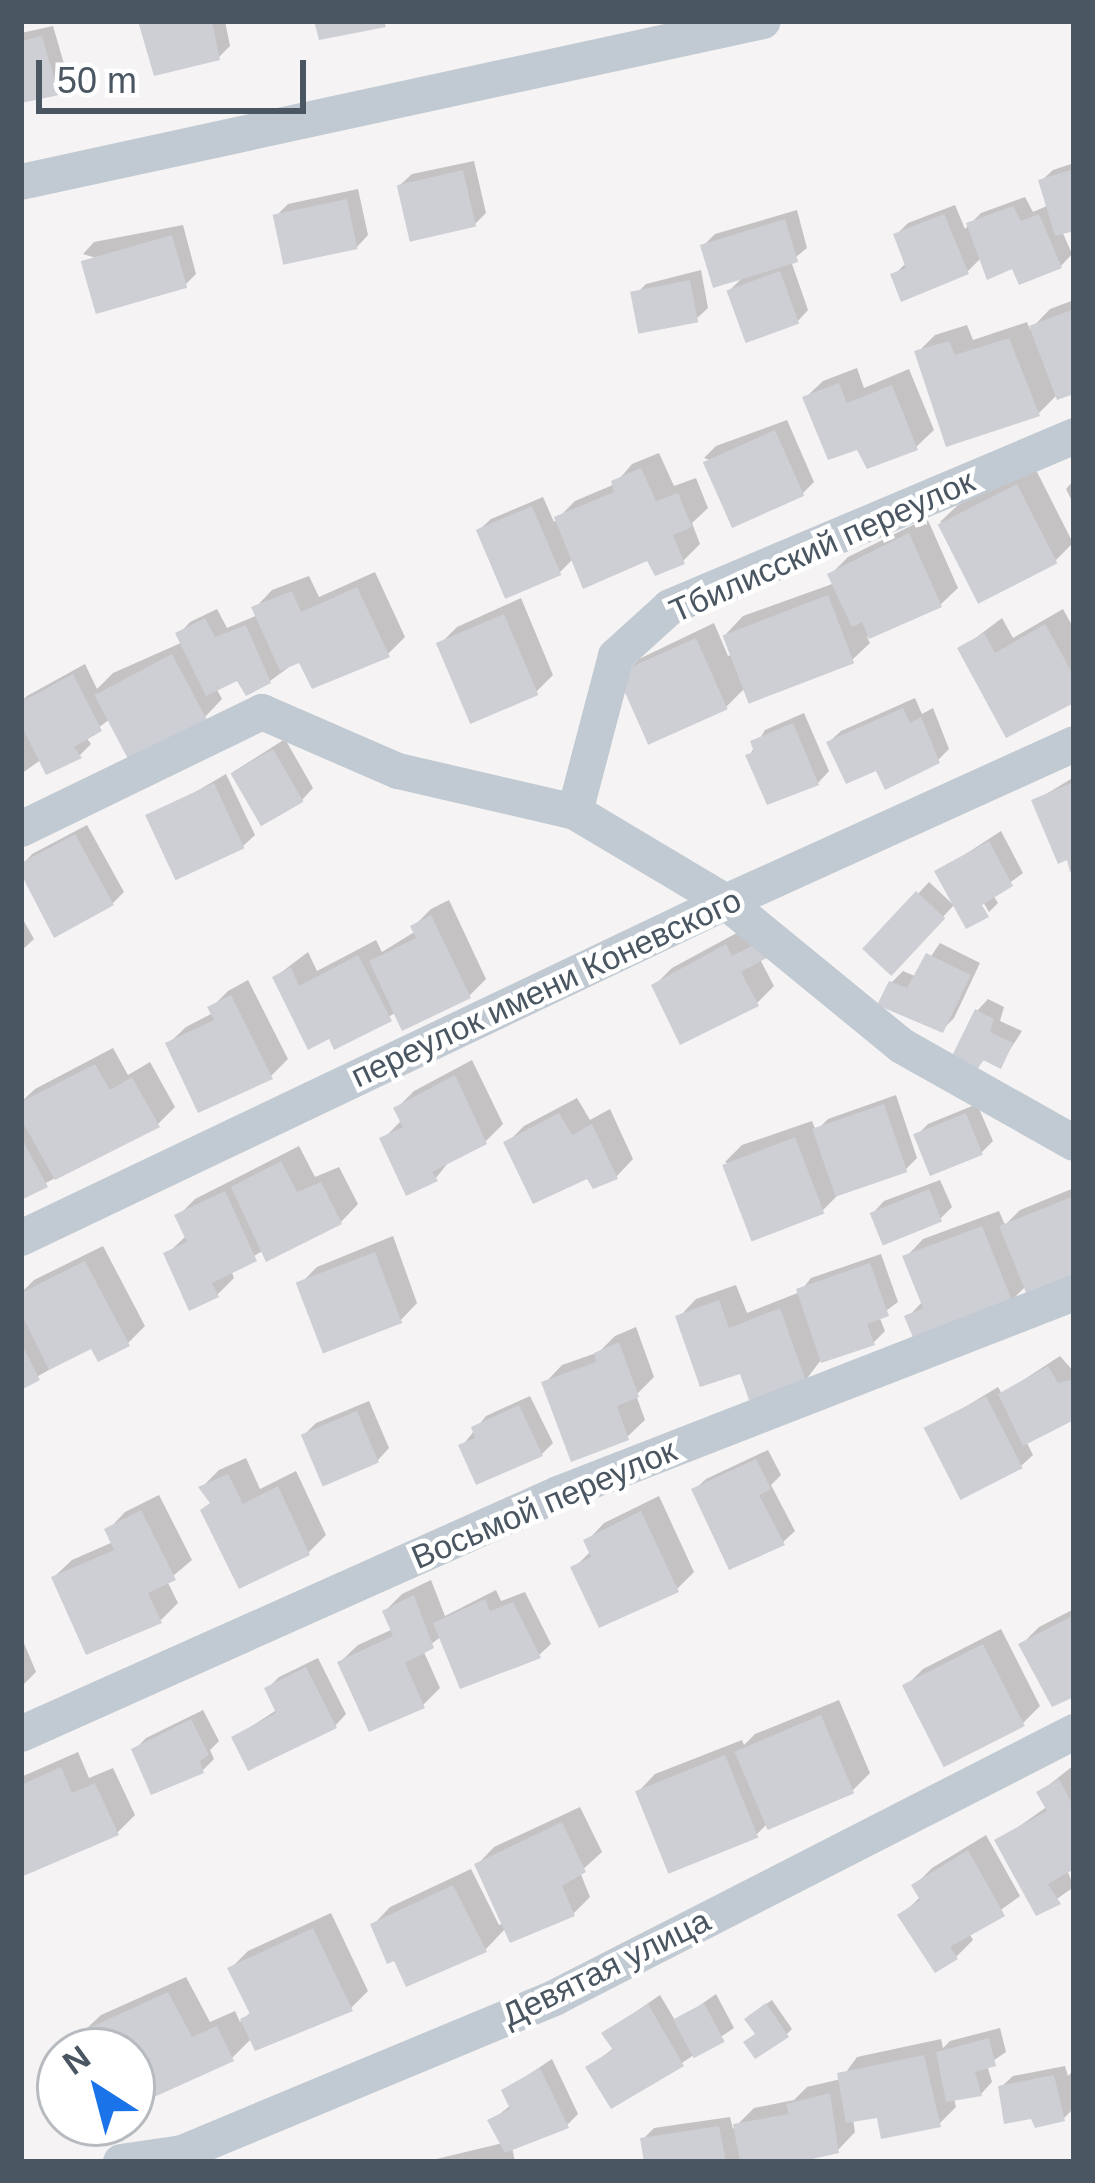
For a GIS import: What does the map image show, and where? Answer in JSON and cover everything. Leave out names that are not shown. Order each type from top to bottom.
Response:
[{"type":"street","points":[[21,182],[763,21]]},
{"type":"street","name":"Тбилисский переулок","points":[[574,812],[616,656],[670,607],[1074,436]]},
{"type":"street","points":[[21,829],[262,712],[398,771],[574,812],[726,902],[902,1046],[1074,1143]]},
{"type":"street","name":"переулок имени Коневского","points":[[21,1238],[726,902],[1074,744]]},
{"type":"street","name":"Восьмой переулок","points":[[21,1734],[558,1494],[1074,1293]]},
{"type":"street","name":"Девятая улица","points":[[121,2162],[182,2153],[556,1997],[1074,1732]]},
{"type":"building","points":[[138,21],[212,21],[220,60],[154,76]]},
{"type":"building","points":[[314,21],[384,21],[386,27],[319,40]]},
{"type":"building","points":[[42,36],[59,95],[21,103],[21,41]]},
{"type":"building","points":[[1074,169],[1074,231],[1055,236],[1038,180]]},
{"type":"building","points":[[463,170],[476,227],[410,242],[397,185]]},
{"type":"building","points":[[347,199],[358,249],[283,265],[273,215]]},
{"type":"building","points":[[1013,206],[1021,221],[1039,214],[1062,268],[1019,285],[1012,269],[987,280],[966,223]]},
{"type":"building","points":[[944,214],[969,274],[901,302],[890,274],[906,268],[893,234]]},
{"type":"building","points":[[785,219],[798,262],[713,288],[700,245]]},
{"type":"building","points":[[172,235],[187,288],[96,314],[81,261]]},
{"type":"building","points":[[780,271],[799,324],[746,343],[726,290]]},
{"type":"building","points":[[690,280],[698,322],[638,334],[630,292]]},
{"type":"building","points":[[1074,309],[1074,394],[1057,400],[1029,326]]},
{"type":"building","points":[[1009,338],[1040,416],[946,447],[914,351],[949,341],[955,355]]},
{"type":"building","points":[[839,383],[847,403],[892,385],[918,450],[867,469],[857,450],[828,460],[802,397]]},
{"type":"building","points":[[775,430],[804,496],[732,528],[703,462]]},
{"type":"building","points":[[641,468],[656,501],[678,493],[692,527],[673,535],[685,564],[655,576],[647,561],[583,589],[554,517],[614,492],[611,481]]},
{"type":"building","points":[[1017,484],[1057,563],[978,604],[938,524]]},
{"type":"building","points":[[532,506],[561,575],[505,599],[476,530]]},
{"type":"building","points":[[909,533],[942,607],[869,639],[862,622],[852,627],[827,574]]},
{"type":"building","points":[[357,587],[390,657],[312,689],[299,663],[280,671],[251,607],[292,591],[301,612]]},
{"type":"building","points":[[828,595],[854,663],[749,704],[723,635]]},
{"type":"building","points":[[504,614],[538,695],[470,724],[436,643]]},
{"type":"building","points":[[205,618],[215,637],[246,625],[271,683],[246,696],[237,681],[206,696],[175,633]]},
{"type":"building","points":[[1045,624],[1074,676],[1074,703],[1006,738],[957,648],[984,633],[995,653]]},
{"type":"building","points":[[696,638],[728,709],[648,745],[617,673]]},
{"type":"building","points":[[172,654],[207,719],[129,761],[94,695]]},
{"type":"building","points":[[73,674],[102,731],[74,747],[82,758],[46,775],[21,725],[21,702]]},
{"type":"building","points":[[903,708],[910,723],[921,717],[940,763],[885,790],[876,771],[846,784],[826,742]]},
{"type":"building","points":[[793,723],[819,785],[767,805],[745,755],[754,752],[750,741]]},
{"type":"building","points":[[273,749],[304,802],[261,826],[231,774]]},
{"type":"building","points":[[1074,782],[1074,870],[1070,872],[1067,860],[1058,864],[1031,800]]},
{"type":"building","points":[[214,783],[244,848],[176,880],[145,815]]},
{"type":"building","points":[[75,834],[114,905],[54,938],[21,874],[21,863]]},
{"type":"building","points":[[989,841],[1013,886],[982,905],[989,917],[966,929],[934,871]]},
{"type":"building","points":[[916,891],[945,918],[891,976],[862,949]]},
{"type":"building","points":[[431,915],[471,998],[402,1031],[369,961],[416,938],[410,926]]},
{"type":"building","points":[[761,941],[770,956],[741,972],[759,1006],[680,1045],[651,985],[726,944],[732,956]]},
{"type":"building","points":[[926,953],[971,975],[943,1033],[877,1005],[889,981],[907,988]]},
{"type":"building","points":[[358,955],[392,1021],[334,1050],[329,1039],[308,1050],[272,977],[291,967],[299,986]]},
{"type":"building","points":[[231,995],[273,1079],[198,1113],[165,1043],[214,1020],[207,1007]]},
{"type":"building","points":[[975,1009],[994,1019],[990,1032],[1013,1043],[1001,1069],[983,1060],[976,1072],[951,1058]]},
{"type":"building","points":[[95,1064],[110,1090],[132,1077],[160,1127],[55,1180],[21,1119],[21,1102]]},
{"type":"building","points":[[455,1075],[487,1144],[432,1172],[438,1181],[406,1196],[379,1138],[403,1127],[393,1108]]},
{"type":"building","points":[[884,1104],[907,1172],[836,1197],[812,1129]]},
{"type":"building","points":[[559,1113],[572,1135],[592,1124],[618,1179],[593,1189],[587,1179],[533,1204],[503,1142]]},
{"type":"building","points":[[966,1113],[983,1155],[930,1176],[913,1134]]},
{"type":"building","points":[[21,1137],[48,1187],[21,1200]]},
{"type":"building","points":[[795,1137],[824,1214],[752,1242],[722,1165]]},
{"type":"building","points":[[281,1161],[297,1192],[321,1182],[342,1224],[266,1262],[231,1187]]},
{"type":"building","points":[[929,1189],[942,1221],[883,1245],[870,1213]]},
{"type":"building","points":[[225,1191],[257,1261],[212,1283],[219,1297],[189,1311],[163,1253],[187,1242],[174,1215]]},
{"type":"building","points":[[1074,1196],[1074,1281],[1029,1300],[999,1226]]},
{"type":"building","points":[[982,1226],[1013,1303],[914,1340],[904,1316],[923,1308],[902,1256]]},
{"type":"building","points":[[375,1252],[402,1323],[323,1353],[296,1282]]},
{"type":"building","points":[[85,1261],[130,1346],[98,1362],[91,1349],[49,1370],[21,1313],[21,1293]]},
{"type":"building","points":[[870,1263],[889,1316],[867,1324],[875,1345],[821,1363],[796,1289]]},
{"type":"building","points":[[719,1300],[729,1328],[780,1308],[807,1384],[751,1406],[740,1374],[700,1387],[675,1316]]},
{"type":"building","points":[[619,1342],[639,1397],[617,1406],[629,1440],[571,1462],[541,1382],[596,1362],[594,1353]]},
{"type":"building","points":[[21,1343],[40,1380],[21,1390]]},
{"type":"building","points":[[1048,1366],[1058,1383],[1074,1379],[1074,1420],[1023,1446],[998,1394]]},
{"type":"building","points":[[986,1396],[1023,1468],[960,1500],[924,1428]]},
{"type":"building","points":[[519,1405],[543,1456],[476,1485],[458,1445],[475,1438],[471,1427]]},
{"type":"building","points":[[357,1411],[379,1463],[323,1486],[301,1435]]},
{"type":"building","points":[[756,1459],[771,1489],[759,1495],[785,1545],[729,1570],[691,1489]]},
{"type":"building","points":[[228,1474],[243,1504],[278,1486],[310,1555],[239,1589],[200,1510],[210,1503],[198,1487]]},
{"type":"building","points":[[141,1510],[176,1580],[148,1593],[162,1623],[86,1655],[51,1577],[114,1550],[104,1529]]},
{"type":"building","points":[[641,1511],[679,1592],[599,1628],[570,1567],[591,1557],[583,1540]]},
{"type":"building","points":[[414,1595],[434,1648],[405,1663],[425,1708],[369,1732],[337,1662],[393,1636],[382,1611]]},
{"type":"building","points":[[485,1599],[490,1611],[513,1602],[541,1658],[460,1689],[433,1623]]},
{"type":"building","points":[[1074,1615],[1074,1697],[1052,1707],[1018,1644]]},
{"type":"building","points":[[983,1644],[1025,1726],[944,1767],[902,1685]]},
{"type":"building","points":[[306,1667],[337,1728],[248,1771],[231,1737],[276,1713],[264,1688]]},
{"type":"building","points":[[821,1715],[854,1793],[768,1830],[734,1752]]},
{"type":"building","points":[[191,1719],[209,1755],[200,1761],[204,1773],[151,1795],[131,1749]]},
{"type":"building","points":[[725,1755],[758,1838],[668,1874],[635,1791]]},
{"type":"building","points":[[61,1767],[72,1793],[95,1783],[119,1835],[21,1877],[21,1785]]},
{"type":"building","points":[[1059,1779],[1074,1807],[1074,1869],[1048,1884],[1061,1904],[1036,1916],[994,1840],[1047,1811],[1036,1792]]},
{"type":"building","points":[[562,1822],[586,1872],[562,1886],[575,1916],[510,1943],[474,1864]]},
{"type":"building","points":[[968,1850],[1005,1916],[950,1947],[958,1959],[935,1973],[897,1915],[920,1900],[911,1885]]},
{"type":"building","points":[[453,1885],[487,1952],[406,1987],[394,1961],[387,1964],[370,1924]]},
{"type":"building","points":[[313,1928],[353,2011],[255,2051],[240,2019],[250,2014],[227,1968]]},
{"type":"building","points":[[168,1992],[192,2037],[217,2026],[234,2061],[156,2096],[156,2027],[91,2027]]},
{"type":"building","points":[[704,2003],[725,2042],[694,2058],[673,2019]]},
{"type":"building","points":[[766,2003],[789,2037],[755,2059],[743,2042],[755,2034],[744,2019]]},
{"type":"building","points":[[648,2004],[684,2066],[611,2109],[585,2067],[613,2050],[601,2033]]},
{"type":"building","points":[[989,2038],[996,2066],[975,2072],[982,2096],[946,2102],[936,2052]]},
{"type":"building","points":[[924,2055],[941,2127],[881,2139],[877,2118],[846,2123],[837,2073]]},
{"type":"building","points":[[540,2068],[569,2128],[505,2153],[487,2120],[510,2109],[501,2090]]},
{"type":"building","points":[[1054,2075],[1065,2121],[1035,2128],[1031,2119],[1004,2124],[998,2086]]},
{"type":"building","points":[[830,2093],[839,2153],[799,2162],[740,2162],[733,2124],[789,2114],[786,2104]]},
{"type":"building","points":[[719,2126],[726,2162],[644,2162],[640,2138]]}]
